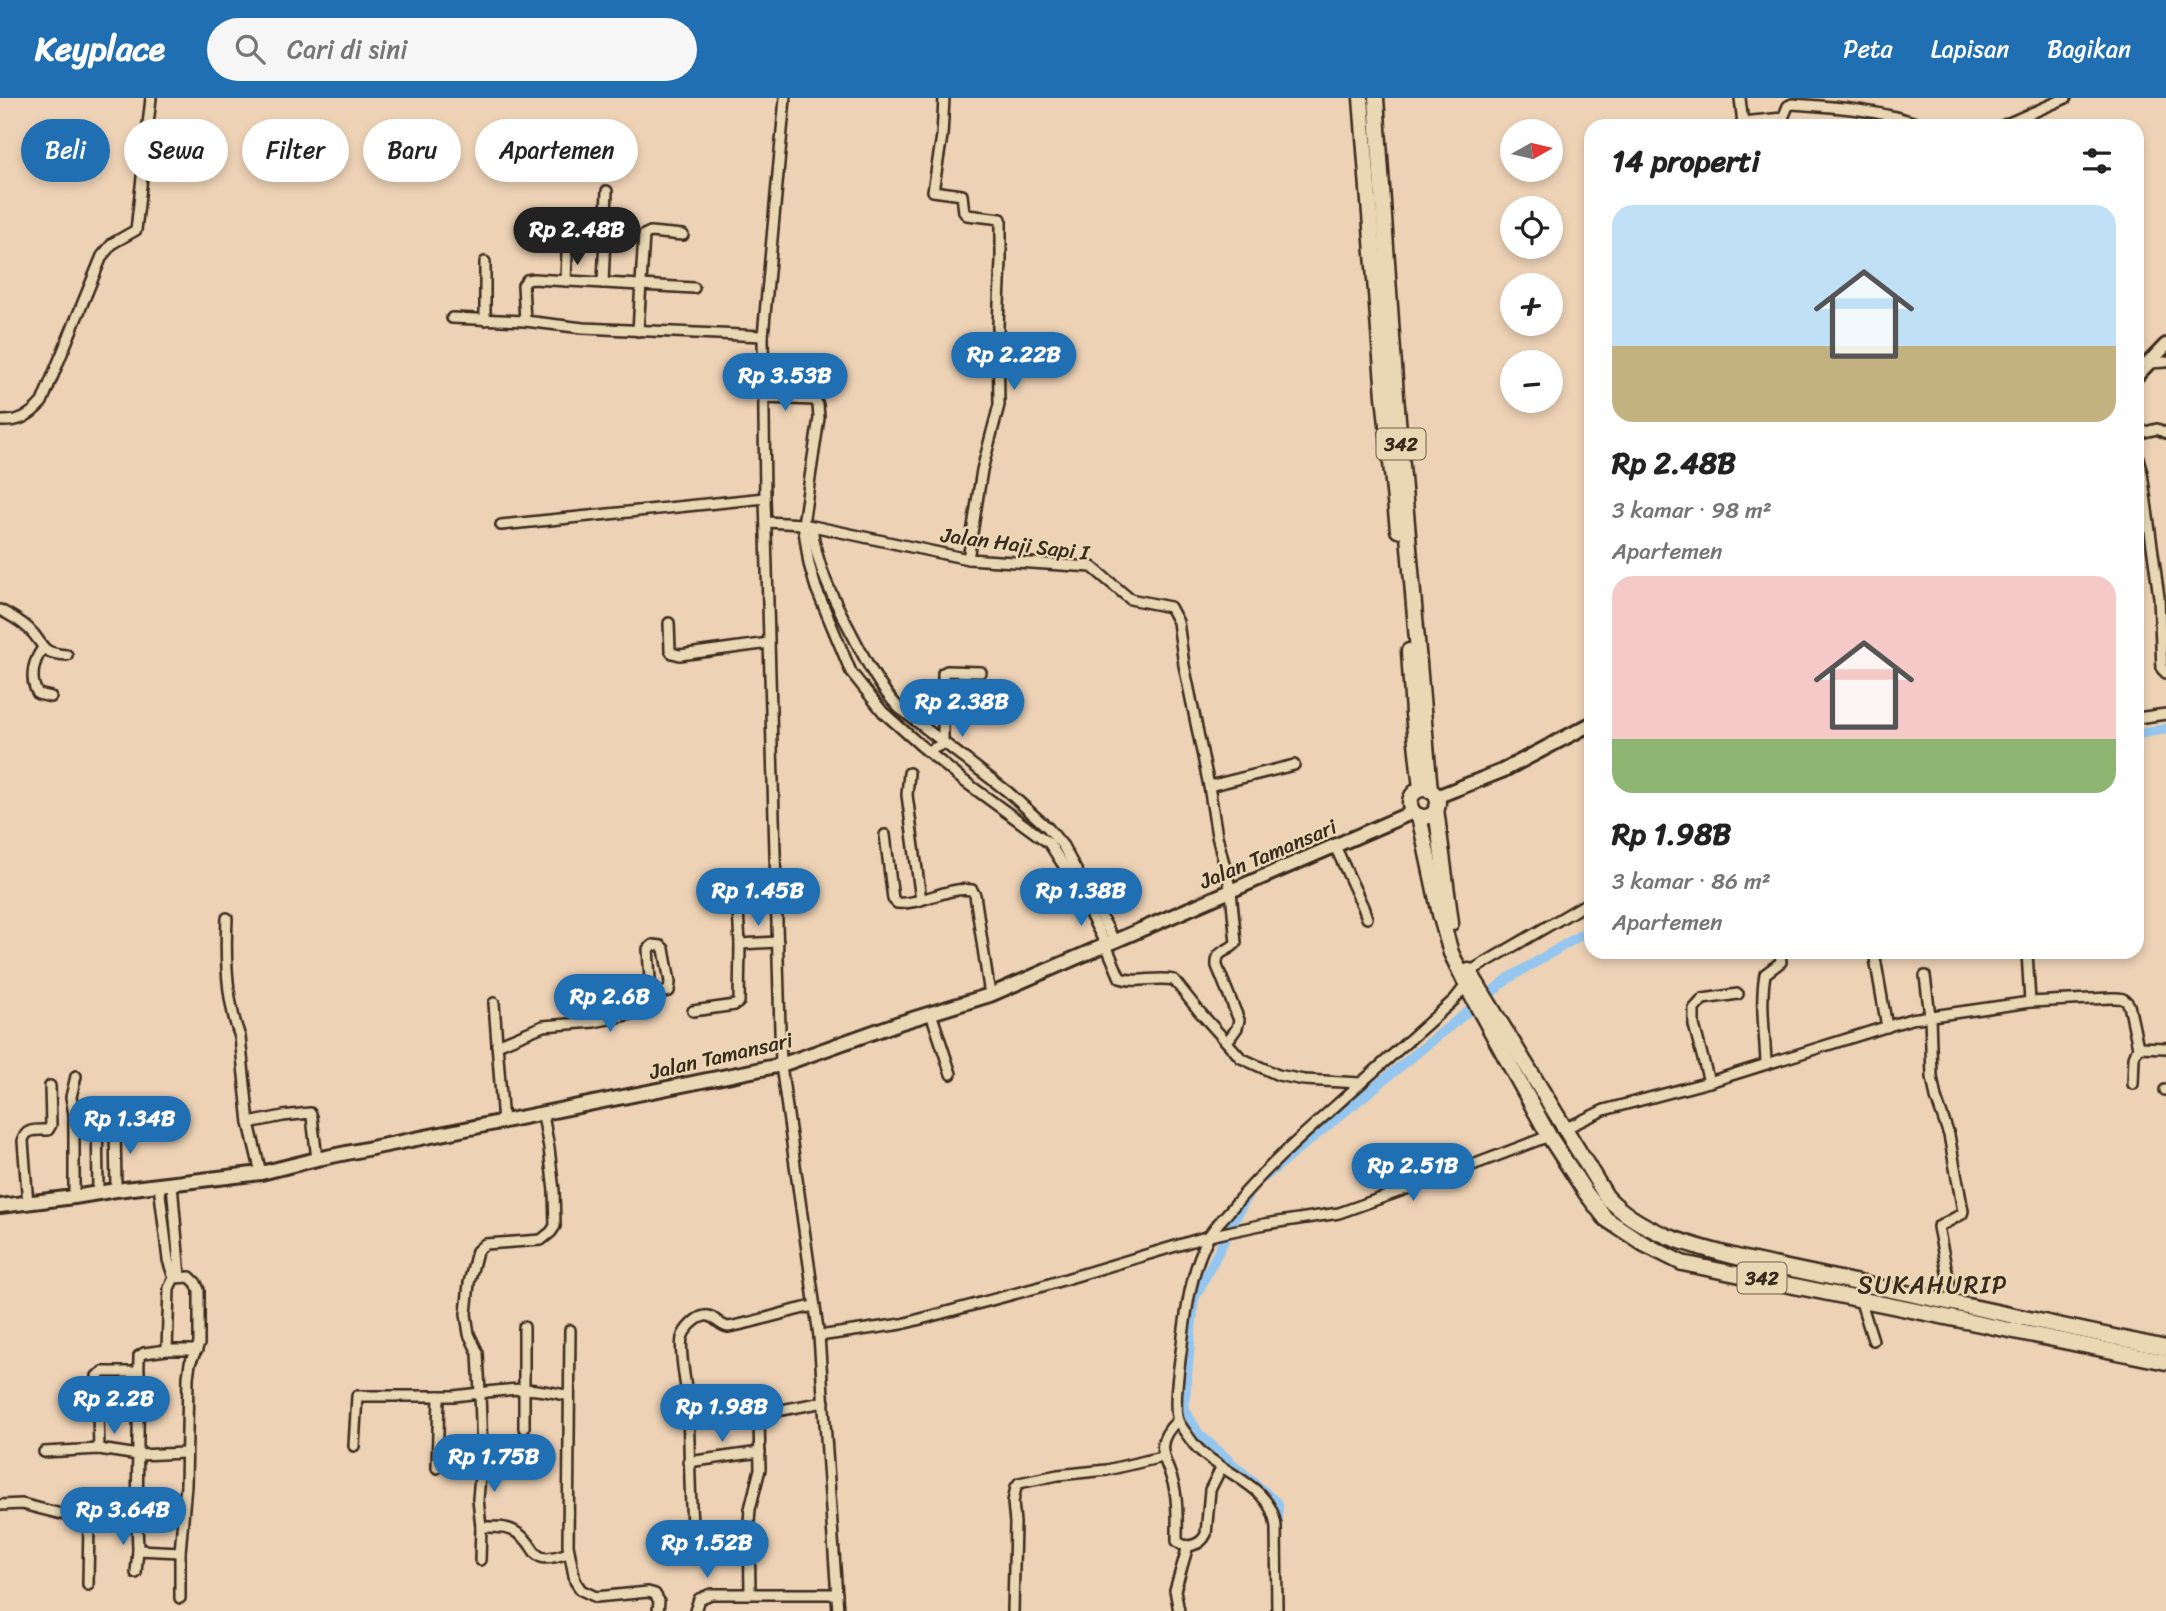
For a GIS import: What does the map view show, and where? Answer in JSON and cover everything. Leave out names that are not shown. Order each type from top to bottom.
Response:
[{"type":"main road","name":"342","points":[[1361,98],[1380,258],[1390,396],[1431,797],[1453,933],[1469,982]]},
{"type":"main road","name":"342","points":[[1376,98],[1380,258]]},
{"type":"main road","points":[[2144,368],[2166,345]]},
{"type":"main road","points":[[1431,797],[1429,816],[1416,814],[1410,807],[1412,796],[1431,797],[1502,771],[1584,728]]},
{"type":"main road","name":"342","points":[[1416,814],[1451,953],[1606,1196],[1616,1205],[1651,1229],[1692,1246],[1860,1298],[2166,1348]]},
{"type":"main road","name":"Jalan Tamansari","points":[[0,1206],[211,1177],[261,1173],[317,1159],[781,1065],[990,995],[1335,846],[1416,814]]},
{"type":"main road","name":"342","points":[[1501,1035],[1549,1136],[1606,1219],[1644,1244],[1682,1263],[1777,1274],[1953,1302],[1968,1314],[2166,1362]]},
{"type":"main road","points":[[1606,1219],[1616,1205]]},
{"type":"street","points":[[0,421],[23,419],[32,414],[42,402],[102,256],[113,243],[136,230],[151,98]]},
{"type":"street","points":[[785,98],[763,336],[781,1065],[819,1336],[838,1611]]},
{"type":"street","points":[[944,98],[942,136],[933,191],[962,195],[964,212],[967,215],[1001,219],[999,405],[982,470],[968,559]]},
{"type":"street","points":[[1740,98],[1742,119]]},
{"type":"street","points":[[2018,119],[2066,98]]},
{"type":"street","points":[[1776,119],[1783,118],[1792,104],[1839,106],[1906,119]]},
{"type":"street","points":[[603,283],[607,191]]},
{"type":"street","points":[[566,281],[568,225]]},
{"type":"street","points":[[638,331],[645,233],[683,235]]},
{"type":"street","points":[[485,262],[485,320]]},
{"type":"street","points":[[525,321],[523,285],[527,280],[694,288]]},
{"type":"street","points":[[452,318],[525,321],[583,328],[763,336]]},
{"type":"street","points":[[2149,363],[2166,362]]},
{"type":"street","points":[[764,398],[817,402],[819,418],[808,526],[809,564],[816,588],[851,672],[883,712],[928,751],[1049,843],[1111,943]]},
{"type":"street","points":[[2144,432],[2157,429],[2166,433]]},
{"type":"street","points":[[2144,488],[2159,597],[2162,669],[2166,673]]},
{"type":"street","points":[[501,525],[765,498]]},
{"type":"street","name":"Jalan Haji Sapi I","points":[[766,522],[808,526],[968,559],[1092,567],[1130,599],[1170,607],[1178,622],[1217,836],[1231,891],[1236,943],[1217,958],[1217,966],[1238,1020],[1237,1028],[1227,1042]]},
{"type":"street","points":[[808,526],[826,584],[876,680],[899,708],[1008,792],[1048,828],[1063,846],[1111,943],[1120,978],[1130,981],[1166,978],[1174,980],[1241,1058],[1278,1075],[1304,1080],[1362,1083]]},
{"type":"street","points":[[0,610],[29,628],[43,648],[53,654],[67,655]]},
{"type":"street","points":[[669,623],[670,650],[680,655],[769,643]]},
{"type":"street","points":[[43,648],[34,664],[33,685],[38,694],[51,697]]},
{"type":"street","points":[[943,744],[943,673],[981,672]]},
{"type":"street","points":[[2144,717],[2166,714]]},
{"type":"street","points":[[928,751],[943,744]]},
{"type":"street","points":[[1209,786],[1294,765]]},
{"type":"street","points":[[909,773],[907,795],[921,900]]},
{"type":"street","points":[[885,835],[893,899],[897,903],[906,904],[972,890],[975,895],[990,995]]},
{"type":"street","points":[[1335,846],[1367,918]]},
{"type":"street","points":[[693,1011],[735,1005],[739,1002],[740,944],[736,876]]},
{"type":"street","points":[[1277,1611],[1276,1527],[1270,1506],[1261,1494],[1221,1468],[1193,1443],[1178,1420],[1177,1381],[1189,1293],[1212,1236],[1243,1194],[1278,1159],[1454,1000],[1469,982],[1584,906]]},
{"type":"street","points":[[227,918],[228,976],[235,1025],[240,1037],[249,1123],[261,1173]]},
{"type":"street","points":[[740,944],[778,942]]},
{"type":"street","points":[[497,1045],[543,1026],[594,1022],[632,1014],[651,995],[669,991],[664,949],[653,945],[648,948],[651,995]]},
{"type":"street","points":[[1766,1063],[1764,982],[1768,972],[1781,962],[1781,959]]},
{"type":"street","points":[[1875,959],[1886,1027]]},
{"type":"street","points":[[2027,959],[2030,1002]]},
{"type":"street","points":[[1925,976],[1930,1016],[1932,1077],[1949,1135],[1963,1211],[1938,1227],[1953,1302]]},
{"type":"street","points":[[1709,1082],[1694,1025],[1694,1009],[1703,999],[1738,994]]},
{"type":"street","points":[[1564,1129],[1604,1110],[1709,1082],[1911,1019],[2030,1002],[2122,998],[2129,1005],[2138,1046],[2134,1057],[2133,1084]]},
{"type":"street","points":[[494,1003],[503,1123]]},
{"type":"street","points":[[931,1013],[951,1074]]},
{"type":"street","points":[[2138,1046],[2166,1048]]},
{"type":"street","points":[[74,1197],[74,1114],[71,1097],[76,1076]]},
{"type":"street","points":[[28,1204],[24,1134],[48,1130],[51,1125],[50,1086]]},
{"type":"street","points":[[97,1106],[98,1193]]},
{"type":"street","points":[[116,1190],[115,1125],[117,1116],[131,1110]]},
{"type":"street","points":[[249,1123],[310,1113],[317,1159]]},
{"type":"street","points":[[480,1560],[480,1393],[478,1353],[469,1334],[466,1314],[469,1283],[477,1251],[485,1244],[541,1240],[555,1226],[554,1191],[543,1115]]},
{"type":"street","points":[[819,1336],[902,1324],[1212,1236],[1265,1224],[1339,1213],[1549,1136]]},
{"type":"street","points":[[166,1184],[168,1260],[177,1278]]},
{"type":"street","points":[[167,1350],[169,1288],[177,1278],[190,1277],[199,1290],[199,1343],[190,1363],[188,1377],[180,1598]]},
{"type":"street","points":[[1860,1298],[1874,1340]]},
{"type":"street","points":[[692,1523],[682,1338],[689,1327],[704,1316],[710,1316],[723,1327],[728,1327],[815,1307]]},
{"type":"street","points":[[524,1327],[524,1428]]},
{"type":"street","points":[[570,1330],[569,1553],[575,1581],[581,1590],[596,1597],[649,1592],[655,1594],[659,1601],[658,1611]]},
{"type":"street","points":[[136,1573],[141,1354],[167,1350],[197,1350]]},
{"type":"street","points":[[99,1449],[97,1376],[103,1372],[139,1372]]},
{"type":"street","points":[[354,1446],[357,1396],[439,1396],[539,1388],[569,1396]]},
{"type":"street","points":[[437,1468],[439,1396]]},
{"type":"street","points":[[750,1593],[750,1509],[760,1469],[760,1414],[824,1402]]},
{"type":"street","points":[[1178,1420],[1167,1434],[1163,1457],[1175,1489],[1177,1541],[1181,1544],[1188,1546],[1203,1540],[1212,1483],[1221,1468]]},
{"type":"street","points":[[44,1452],[99,1449],[138,1455],[185,1453]]},
{"type":"street","points":[[688,1462],[760,1452]]},
{"type":"street","points":[[1013,1611],[1013,1502],[1019,1483],[1058,1475],[1107,1470],[1163,1457]]},
{"type":"street","points":[[0,1505],[22,1504],[89,1520],[137,1522]]},
{"type":"street","points":[[88,1585],[89,1520]]},
{"type":"street","points":[[481,1527],[499,1527],[514,1531],[528,1542],[533,1553],[541,1558],[551,1559],[569,1553]]},
{"type":"street","points":[[1179,1611],[1175,1590],[1188,1546]]},
{"type":"street","points":[[138,1550],[180,1552]]},
{"type":"street","points":[[695,1611],[699,1600],[711,1594],[837,1594]]},
{"type":"waterway","points":[[2144,733],[2166,729]]},
{"type":"waterway","points":[[1263,1178],[1509,978],[1584,933]]},
{"type":"waterway","points":[[1251,1188],[1194,1299],[1184,1409],[1199,1434],[1278,1504],[1278,1528]]},
{"type":"district","name":"SUKAHURIP","points":[[1933,1285]]}]
